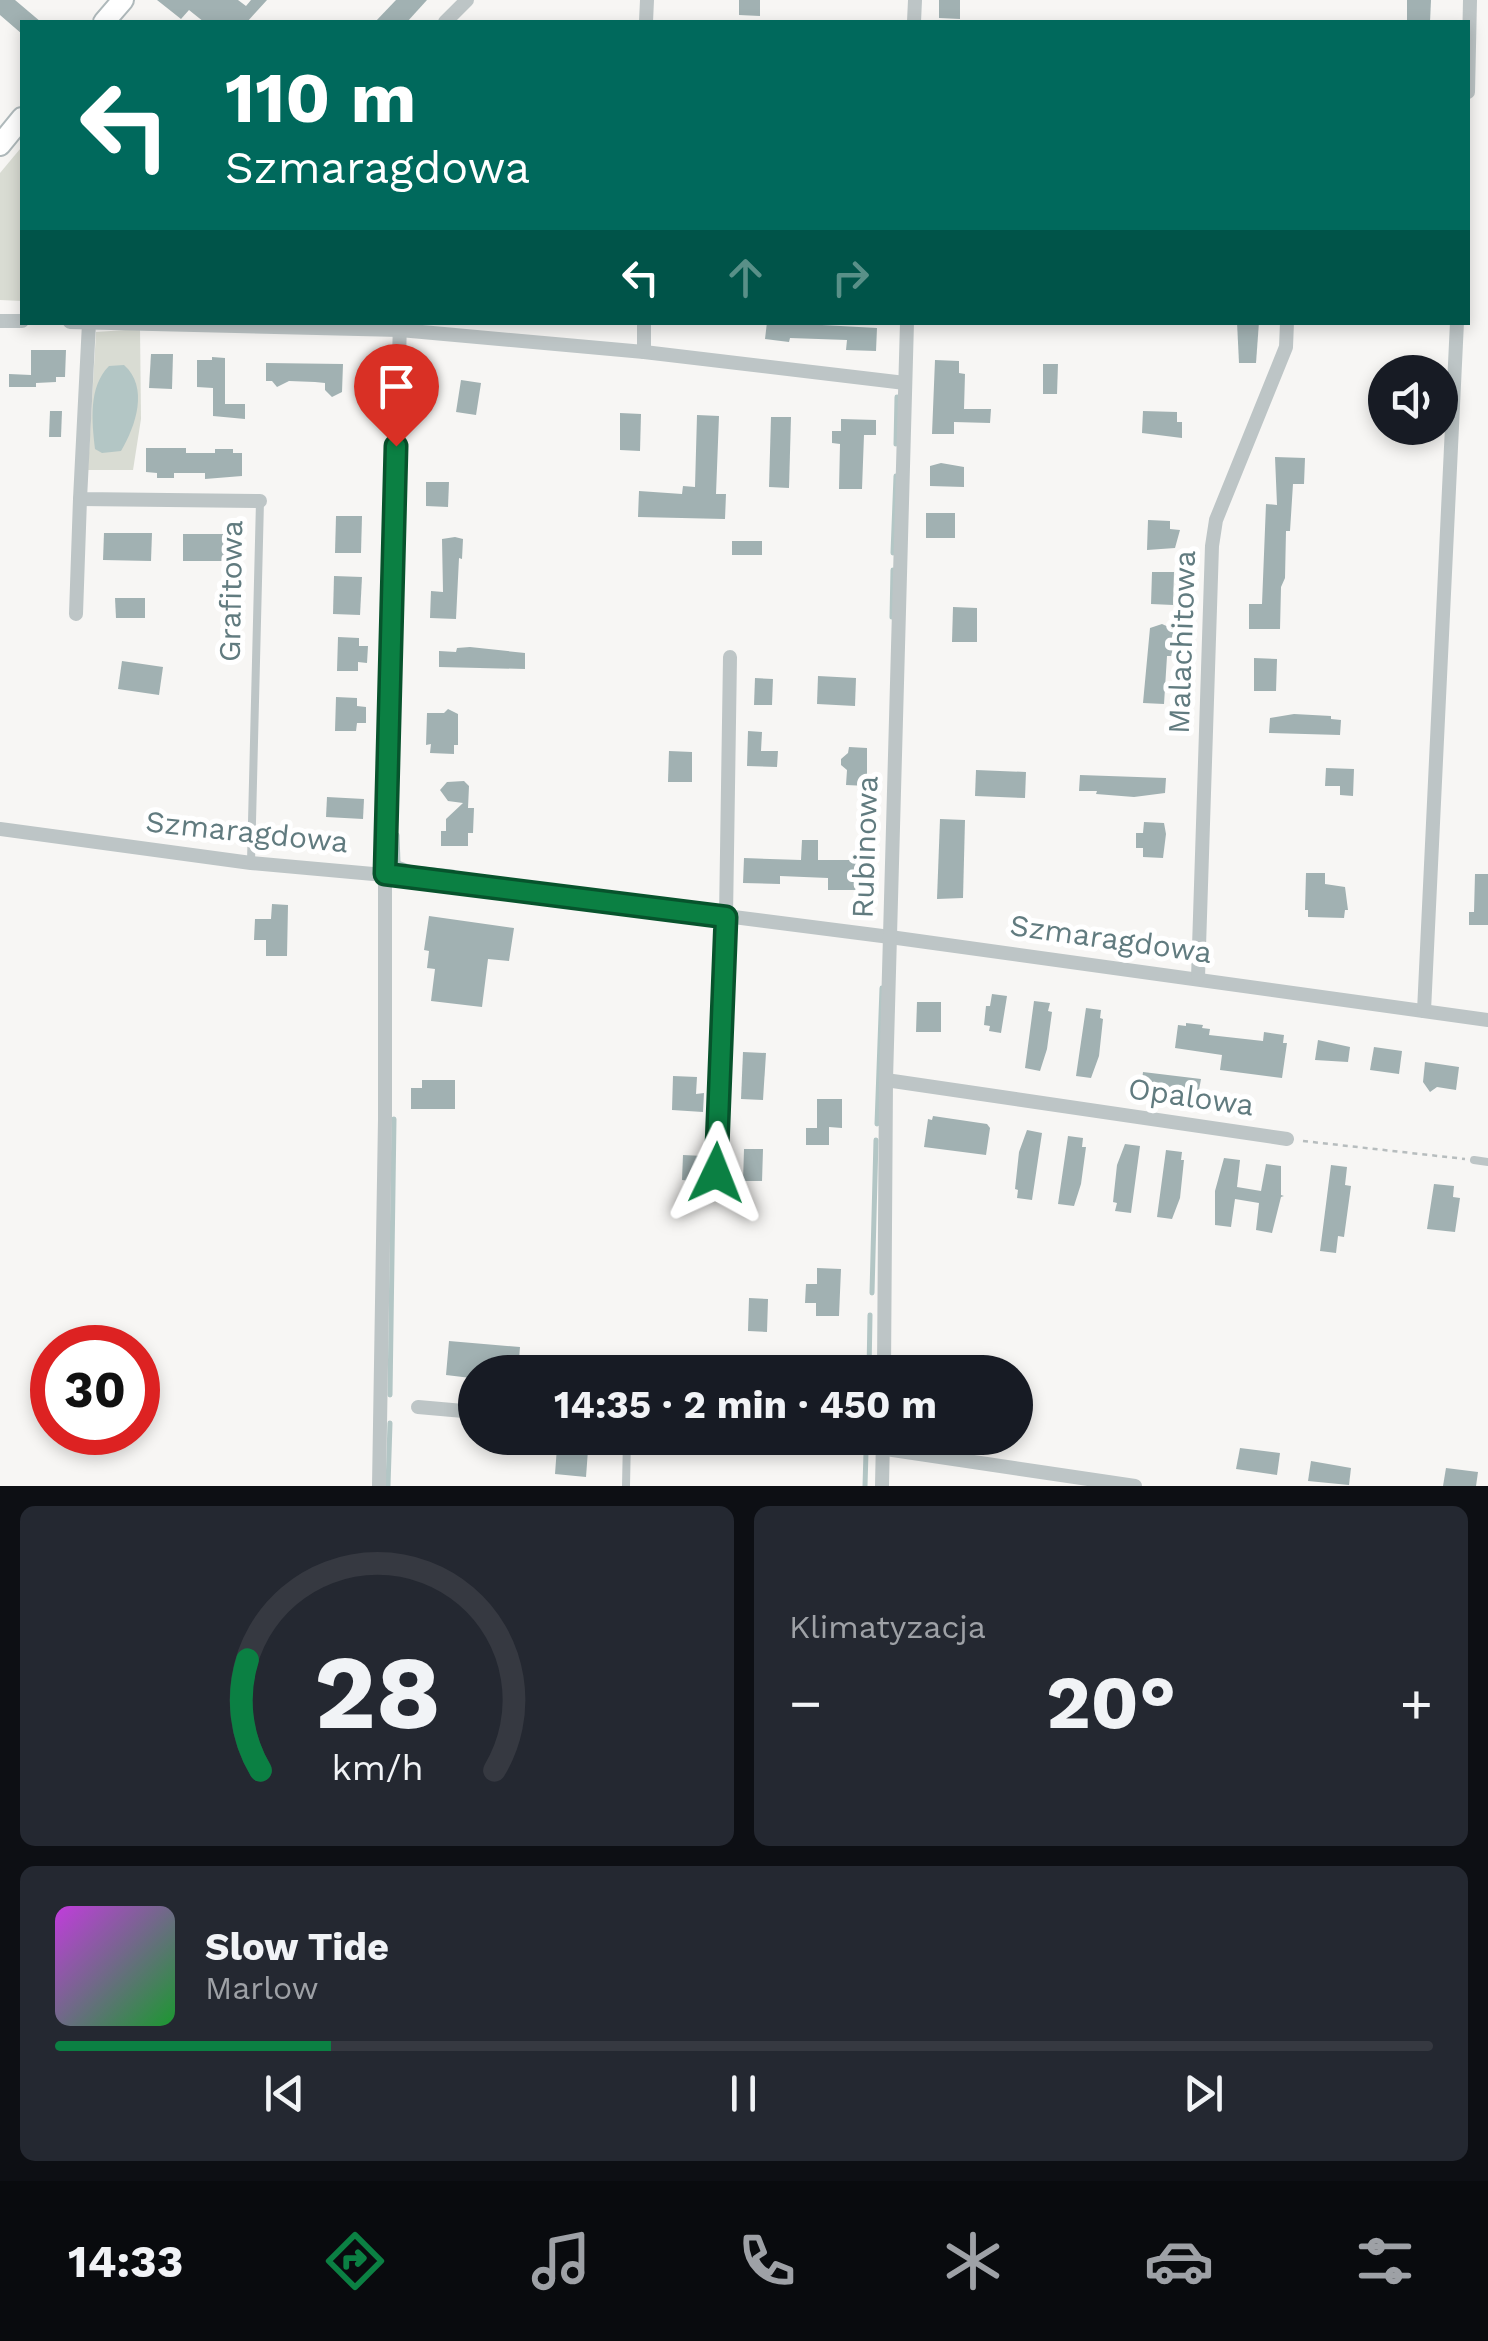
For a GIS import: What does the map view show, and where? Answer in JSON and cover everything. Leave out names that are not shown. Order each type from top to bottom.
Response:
[{"type":"main road","points":[[106,20],[123,0]]},
{"type":"main road","points":[[0,145],[20,120]]},
{"type":"street","points":[[447,20],[467,0]]},
{"type":"street","points":[[76,614],[89,325]]},
{"type":"street","points":[[296,325],[400,326],[906,383]]},
{"type":"street","points":[[644,325],[644,352]]},
{"type":"street","name":"Rubinowa","points":[[884,1355],[886,1080],[907,325]]},
{"type":"street","name":"Malachitowa","points":[[1198,978],[1212,546],[1216,520],[1286,347],[1286,325]]},
{"type":"street","points":[[1424,1011],[1457,325]]},
{"type":"street","points":[[378,1486],[385,874],[400,326]]},
{"type":"street","name":"Grafitowa","points":[[80,499],[260,502]]},
{"type":"street","points":[[716,1173],[726,917],[730,657]]},
{"type":"street","name":"Szmaragdowa","points":[[0,828],[251,863],[385,874],[890,937],[1488,1020]]},
{"type":"street","name":"Opalowa","points":[[886,1080],[1287,1139]]},
{"type":"street","points":[[418,1407],[458,1411]]},
{"type":"street","points":[[882,1486],[883,1455]]},
{"type":"street","points":[[949,1455],[1135,1486]]},
{"type":"lane","name":"Grafitowa","points":[[251,863],[260,502]]},
{"type":"lane","points":[[1474,1160],[1488,1162]]},
{"type":"lane","points":[[626,1486],[627,1455]]},
{"type":"path","name":"Opalowa","points":[[1287,1139],[1474,1160]]},
{"type":"shaded area","points":[[20,149],[20,301],[0,300],[0,173]]},
{"type":"shaded area","points":[[140,329],[141,419],[133,470],[88,470],[96,332]]},
{"type":"shaded area","points":[[124,365],[136,384],[135,419],[121,451],[102,453],[95,449],[95,394],[109,366]]},
{"type":"building","points":[[0,0],[15,0],[39,20],[20,20],[20,32],[0,15]]},
{"type":"building","points":[[157,0],[238,0],[246,6],[251,0],[267,0],[249,20],[202,20],[189,10],[181,19]]},
{"type":"building","points":[[396,0],[427,0],[409,20],[377,20]]},
{"type":"building","points":[[739,0],[760,0],[760,16],[739,15]]},
{"type":"building","points":[[939,0],[960,0],[960,19],[939,18]]},
{"type":"building","points":[[1407,0],[1431,0],[1430,20],[1407,20]]},
{"type":"building","points":[[767,325],[877,328],[876,351],[846,350],[847,340],[765,339]]},
{"type":"building","points":[[1237,325],[1259,325],[1256,363],[1239,363]]},
{"type":"building","points":[[31,350],[66,350],[65,377],[56,377],[56,382],[36,383],[36,387],[9,387],[9,374],[31,375]]},
{"type":"building","points":[[151,354],[173,354],[172,389],[149,388]]},
{"type":"building","points":[[225,358],[225,404],[245,404],[245,419],[213,416],[213,388],[197,387],[197,360]]},
{"type":"building","points":[[935,360],[959,361],[959,373],[965,374],[964,409],[991,409],[990,423],[954,422],[954,434],[932,434]]},
{"type":"building","points":[[266,363],[343,364],[342,392],[332,397],[325,390],[325,383],[315,382],[289,381],[277,387],[266,381]]},
{"type":"building","points":[[1043,364],[1058,364],[1057,394],[1043,394]]},
{"type":"building","points":[[461,380],[481,383],[476,415],[456,412]]},
{"type":"building","points":[[50,411],[62,411],[61,437],[49,437]]},
{"type":"building","points":[[1143,411],[1177,412],[1177,422],[1182,422],[1182,438],[1142,433]]},
{"type":"building","points":[[620,413],[641,414],[640,451],[620,450]]},
{"type":"building","points":[[697,415],[719,416],[716,494],[726,494],[725,519],[638,517],[639,491],[682,494],[683,486],[695,487]]},
{"type":"building","points":[[771,417],[791,417],[789,488],[769,487]]},
{"type":"building","points":[[841,419],[876,420],[876,435],[864,435],[862,489],[839,489],[840,444],[832,443],[832,431],[841,431]]},
{"type":"building","points":[[146,448],[186,448],[186,453],[233,449],[233,453],[242,453],[242,476],[205,479],[205,473],[174,473],[174,478],[157,478],[157,473],[146,472]]},
{"type":"building","points":[[1275,457],[1305,458],[1304,484],[1293,484],[1280,629],[1249,629],[1249,604],[1262,604],[1266,504],[1277,505]]},
{"type":"building","points":[[941,463],[964,467],[964,487],[930,486],[930,466]]},
{"type":"building","points":[[426,482],[449,482],[448,507],[426,506]]},
{"type":"building","points":[[926,513],[955,513],[955,538],[926,538]]},
{"type":"building","points":[[336,516],[362,516],[361,553],[335,553]]},
{"type":"building","points":[[1148,520],[1170,521],[1170,529],[1180,530],[1175,548],[1147,550]]},
{"type":"building","points":[[104,533],[152,533],[151,561],[103,560]]},
{"type":"building","points":[[183,534],[231,534],[231,561],[183,561]]},
{"type":"building","points":[[442,539],[463,539],[456,619],[430,618],[431,591],[443,592]]},
{"type":"building","points":[[732,541],[762,541],[762,555],[732,555]]},
{"type":"building","points":[[1152,572],[1174,572],[1173,605],[1151,604]]},
{"type":"building","points":[[334,576],[362,577],[360,615],[333,614]]},
{"type":"building","points":[[115,598],[145,598],[145,618],[116,618]]},
{"type":"building","points":[[953,607],[977,608],[977,642],[952,642]]},
{"type":"building","points":[[1162,624],[1173,629],[1164,704],[1143,703],[1150,628]]},
{"type":"building","points":[[338,637],[359,638],[359,646],[368,646],[367,663],[358,662],[358,671],[337,671]]},
{"type":"building","points":[[457,648],[525,653],[525,669],[439,667],[439,651],[456,652]]},
{"type":"building","points":[[1254,658],[1277,659],[1276,691],[1254,691]]},
{"type":"building","points":[[122,661],[163,667],[159,695],[118,689]]},
{"type":"building","points":[[818,676],[856,678],[855,706],[817,704]]},
{"type":"building","points":[[755,678],[773,679],[772,705],[754,705]]},
{"type":"building","points":[[336,697],[357,698],[357,706],[366,707],[366,723],[357,723],[356,731],[335,731]]},
{"type":"building","points":[[448,709],[458,714],[458,745],[454,745],[454,754],[430,753],[431,744],[426,745],[427,713],[444,713]]},
{"type":"building","points":[[1294,714],[1341,720],[1340,735],[1269,733],[1270,718]]},
{"type":"building","points":[[748,731],[762,732],[761,751],[778,751],[777,767],[747,766]]},
{"type":"building","points":[[849,747],[867,748],[867,786],[846,785],[847,770],[841,759]]},
{"type":"building","points":[[669,751],[692,752],[692,782],[668,782]]},
{"type":"building","points":[[1326,768],[1354,769],[1353,796],[1340,795],[1340,786],[1325,786]]},
{"type":"building","points":[[976,770],[1026,772],[1025,798],[975,796]]},
{"type":"building","points":[[1080,775],[1166,778],[1165,793],[1134,797],[1079,791]]},
{"type":"building","points":[[464,781],[469,786],[468,808],[474,808],[473,833],[468,833],[468,846],[441,846],[446,819],[463,803],[448,801],[440,790],[447,782]]},
{"type":"building","points":[[327,797],[364,799],[363,819],[326,817]]},
{"type":"building","points":[[940,819],[965,820],[963,898],[937,899]]},
{"type":"building","points":[[1144,822],[1164,823],[1163,858],[1143,857],[1143,848],[1136,848],[1136,833],[1143,833]]},
{"type":"building","points":[[802,840],[818,840],[818,860],[863,860],[863,890],[828,890],[828,878],[780,876],[780,884],[743,883],[744,858],[801,860]]},
{"type":"building","points":[[1306,873],[1325,873],[1325,884],[1345,887],[1348,910],[1344,918],[1308,917]]},
{"type":"building","points":[[1475,874],[1488,874],[1488,925],[1469,925],[1469,912],[1474,912]]},
{"type":"building","points":[[272,904],[288,905],[287,956],[266,956],[266,940],[254,940],[255,919],[271,919]]},
{"type":"building","points":[[429,916],[514,928],[509,961],[488,959],[482,1007],[431,1001],[435,969],[427,968],[429,951],[424,950]]},
{"type":"building","points":[[992,994],[1007,996],[1001,1033],[989,1031],[990,1026],[984,1025]]},
{"type":"building","points":[[1034,1001],[1050,1003],[1048,1011],[1052,1012],[1040,1071],[1025,1068]]},
{"type":"building","points":[[917,1002],[941,1002],[941,1032],[916,1032]]},
{"type":"building","points":[[1086,1008],[1101,1010],[1103,1019],[1099,1056],[1091,1078],[1076,1076]]},
{"type":"building","points":[[1178,1025],[1203,1025],[1202,1028],[1210,1029],[1209,1035],[1263,1041],[1264,1032],[1284,1035],[1283,1043],[1287,1043],[1282,1078],[1220,1070],[1222,1055],[1175,1048]]},
{"type":"building","points":[[1318,1040],[1350,1047],[1348,1062],[1315,1060]]},
{"type":"building","points":[[1374,1047],[1402,1051],[1399,1074],[1370,1070]]},
{"type":"building","points":[[743,1052],[766,1053],[763,1100],[741,1099]]},
{"type":"building","points":[[1425,1062],[1459,1067],[1456,1090],[1437,1087],[1430,1092],[1423,1082]]},
{"type":"building","points":[[1143,1072],[1201,1079],[1199,1090],[1189,1089],[1188,1097],[1141,1089]]},
{"type":"building","points":[[673,1076],[697,1077],[696,1094],[704,1093],[703,1112],[672,1110]]},
{"type":"building","points":[[422,1080],[455,1080],[455,1109],[411,1109],[411,1088],[422,1088]]},
{"type":"building","points":[[817,1099],[842,1099],[842,1128],[829,1127],[829,1145],[806,1145],[806,1128],[817,1128]]},
{"type":"building","points":[[933,1116],[987,1124],[990,1128],[986,1155],[924,1147],[928,1119]]},
{"type":"building","points":[[1027,1130],[1042,1133],[1032,1200],[1017,1198],[1015,1189],[1019,1152]]},
{"type":"building","points":[[1068,1136],[1083,1138],[1082,1147],[1086,1147],[1074,1206],[1058,1204]]},
{"type":"building","points":[[1125,1144],[1140,1146],[1131,1213],[1115,1211],[1117,1203],[1113,1202],[1117,1165]]},
{"type":"building","points":[[744,1149],[763,1149],[762,1181],[743,1181]]},
{"type":"building","points":[[1166,1150],[1182,1152],[1184,1160],[1180,1198],[1172,1219],[1157,1217]]},
{"type":"building","points":[[683,1155],[703,1156],[703,1182],[682,1180]]},
{"type":"building","points":[[1224,1158],[1240,1160],[1237,1187],[1261,1191],[1266,1164],[1281,1166],[1284,1196],[1272,1233],[1256,1230],[1259,1203],[1235,1199],[1231,1227],[1215,1225],[1215,1191]]},
{"type":"building","points":[[1331,1165],[1347,1167],[1345,1185],[1351,1186],[1344,1237],[1338,1236],[1336,1253],[1320,1251]]},
{"type":"building","points":[[1434,1184],[1454,1186],[1453,1197],[1460,1198],[1455,1232],[1427,1229]]},
{"type":"building","points":[[817,1268],[841,1269],[839,1316],[816,1316],[816,1303],[805,1303],[806,1284],[817,1284]]},
{"type":"building","points":[[749,1298],[768,1299],[767,1332],[748,1331]]},
{"type":"building","points":[[449,1341],[520,1347],[519,1355],[458,1355],[458,1376],[446,1375]]},
{"type":"building","points":[[1240,1448],[1280,1453],[1277,1475],[1236,1469]]},
{"type":"building","points":[[556,1455],[588,1455],[586,1477],[555,1474]]},
{"type":"building","points":[[1311,1461],[1351,1468],[1349,1485],[1308,1481]]},
{"type":"building","points":[[1446,1468],[1478,1472],[1476,1486],[1443,1486]]},
{"type":"waterway","points":[[896,444],[897,397]]},
{"type":"waterway","points":[[893,553],[896,476]]},
{"type":"waterway","points":[[892,617],[893,570]]},
{"type":"waterway","points":[[397,835],[398,862]]},
{"type":"waterway","points":[[398,863],[453,872]]},
{"type":"waterway","points":[[877,1124],[882,988]]},
{"type":"waterway","points":[[390,1395],[394,1119]]},
{"type":"waterway","points":[[872,1293],[876,1140]]},
{"type":"waterway","points":[[869,1355],[870,1315]]},
{"type":"waterway","points":[[388,1486],[390,1423]]},
{"type":"waterway","points":[[865,1486],[866,1455]]},
{"type":"route","points":[[396,446],[385,874],[726,917],[716,1173]]}]
